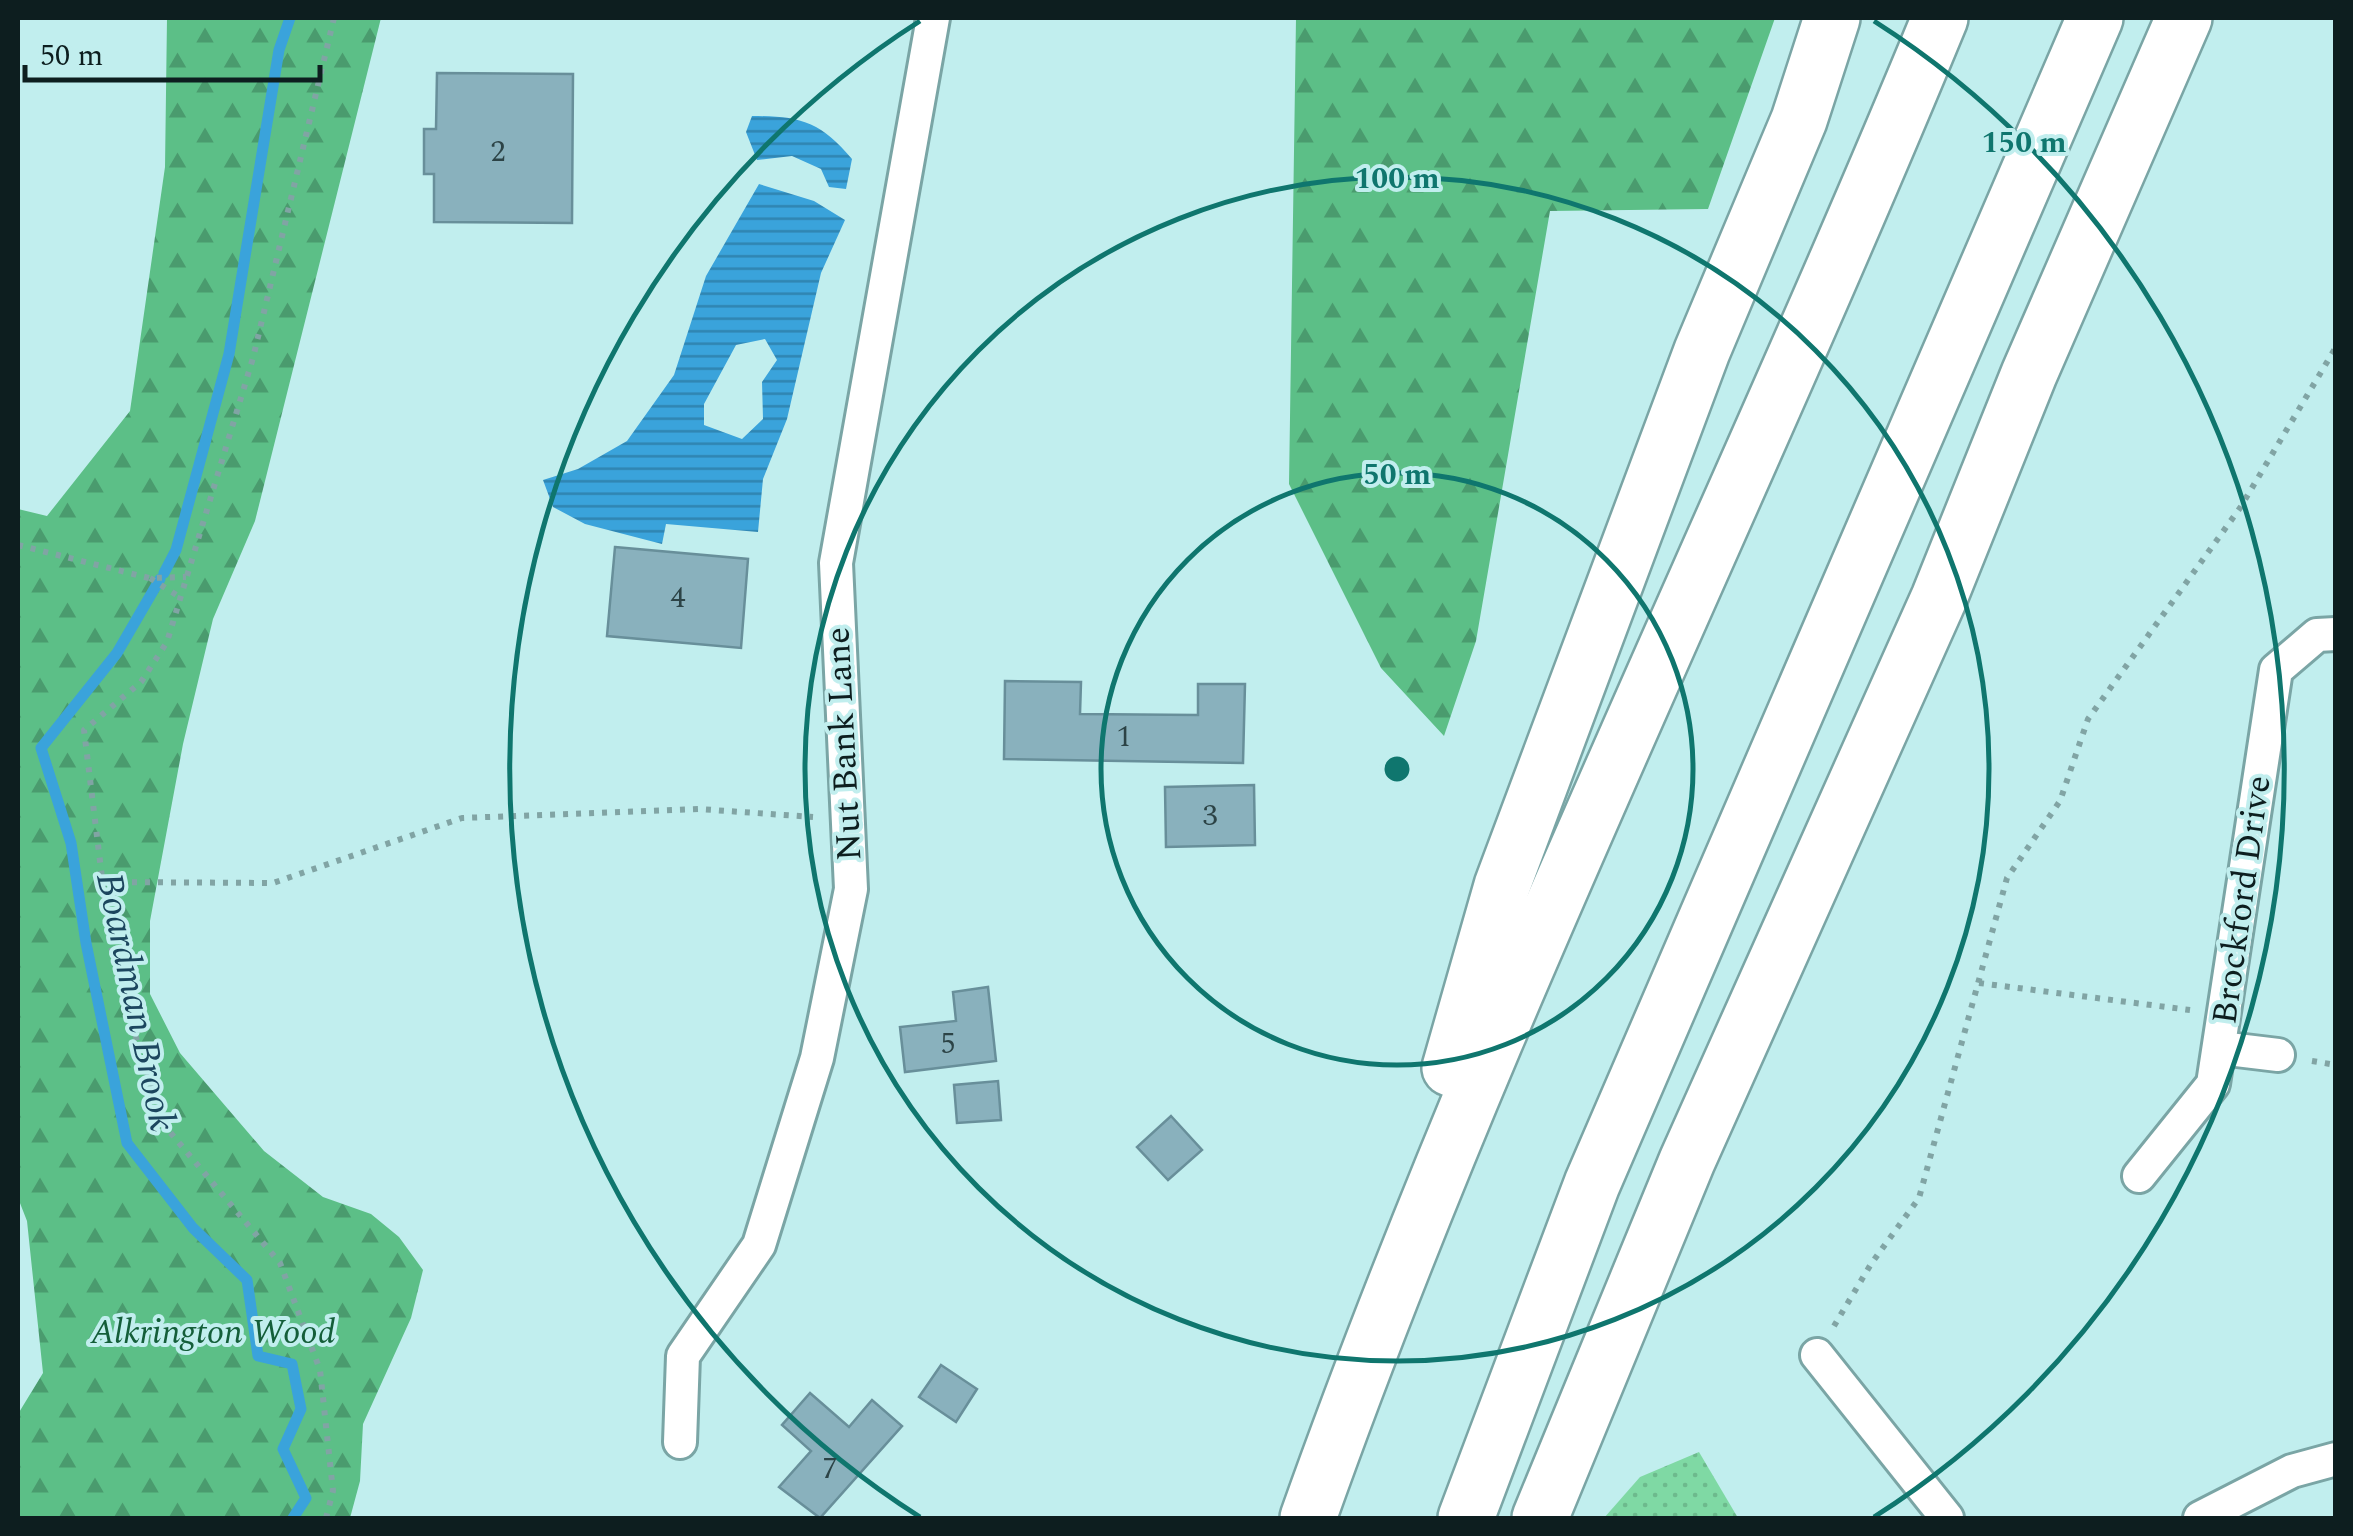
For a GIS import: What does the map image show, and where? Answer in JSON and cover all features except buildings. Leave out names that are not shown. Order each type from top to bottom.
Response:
[{"type":"highway","points":[[1376,1326],[1502,886],[1702,351],[1799,120],[1832,18]]},
{"type":"highway","points":[[1308,1518],[1376,1326],[1526,962],[1832,276],[1940,18]]},
{"type":"highway","points":[[1469,1518],[1592,1184],[2095,18]]},
{"type":"highway","points":[[1540,1518],[1687,1161],[1938,598],[2029,374],[2184,18]]},
{"type":"highway","points":[[1469,1518],[1608,1268],[1739,970],[2029,374]]},
{"type":"street","name":"Nut Bank Lane","points":[[680,1442],[683,1356],[759,1246],[817,1058],[851,889],[836,563],[933,18]]},
{"type":"street","name":"Brockford Drive","points":[[2139,1176],[2213,1084],[2276,670],[2318,635],[2336,634]]},
{"type":"street","points":[[2220,1048],[2278,1056]]},
{"type":"street","points":[[1817,1355],[1947,1518]]},
{"type":"street","points":[[2200,1518],[2292,1471],[2336,1459]]},
{"type":"path","points":[[326,1518],[333,1491],[320,1370],[280,1263],[164,1124],[110,942],[106,882],[84,730],[141,682],[168,642],[253,358],[334,18]]},
{"type":"path","points":[[1817,1355],[1870,1264],[1920,1198],[2007,878],[2060,801],[2088,719],[2240,508],[2336,346]]},
{"type":"path","points":[[18,544],[150,578],[186,577]]},
{"type":"path","points":[[150,578],[181,598]]},
{"type":"path","points":[[106,882],[273,883],[462,818],[700,809],[848,819]]},
{"type":"path","points":[[1978,982],[2226,1015]]},
{"type":"green space","name":"Alkrington Wood","points":[[167,18],[381,18],[255,521],[213,619],[183,744],[150,921],[150,994],[180,1053],[264,1151],[323,1197],[371,1214],[399,1237],[423,1270],[411,1318],[363,1424],[360,1481],[350,1518],[18,1518],[18,1414],[43,1373],[27,1221],[18,1198],[18,509],[47,516],[130,411],[165,167]]},
{"type":"green space","points":[[1296,18],[1775,18],[1708,209],[1550,211],[1476,641],[1444,736],[1381,668],[1289,484]]},
{"type":"green space","points":[[1699,1452],[1738,1518],[1604,1518],[1640,1477]]},
{"type":"water","points":[[752,116],[808,123],[829,136],[852,159],[846,189],[829,187],[821,169],[792,156],[757,160],[746,132]]},
{"type":"water","points":[[759,184],[814,201],[845,220],[821,273],[787,419],[763,479],[758,532],[666,524],[662,544],[585,524],[553,507],[543,480],[578,469],[627,441],[674,375],[706,276]],"holes":[[[765,339],[777,360],[762,382],[763,419],[742,439],[704,425],[704,404],[736,345]]]},
{"type":"waterway","name":"Boardman Brook","points":[[164,573],[176,550],[229,354],[279,50],[290,18]]},
{"type":"waterway","name":"Boardman Brook","points":[[160,579],[117,653],[41,748],[71,843],[86,943],[127,1143],[193,1228],[247,1280],[258,1356],[292,1364],[301,1409],[283,1449],[306,1498],[293,1518]]}]
